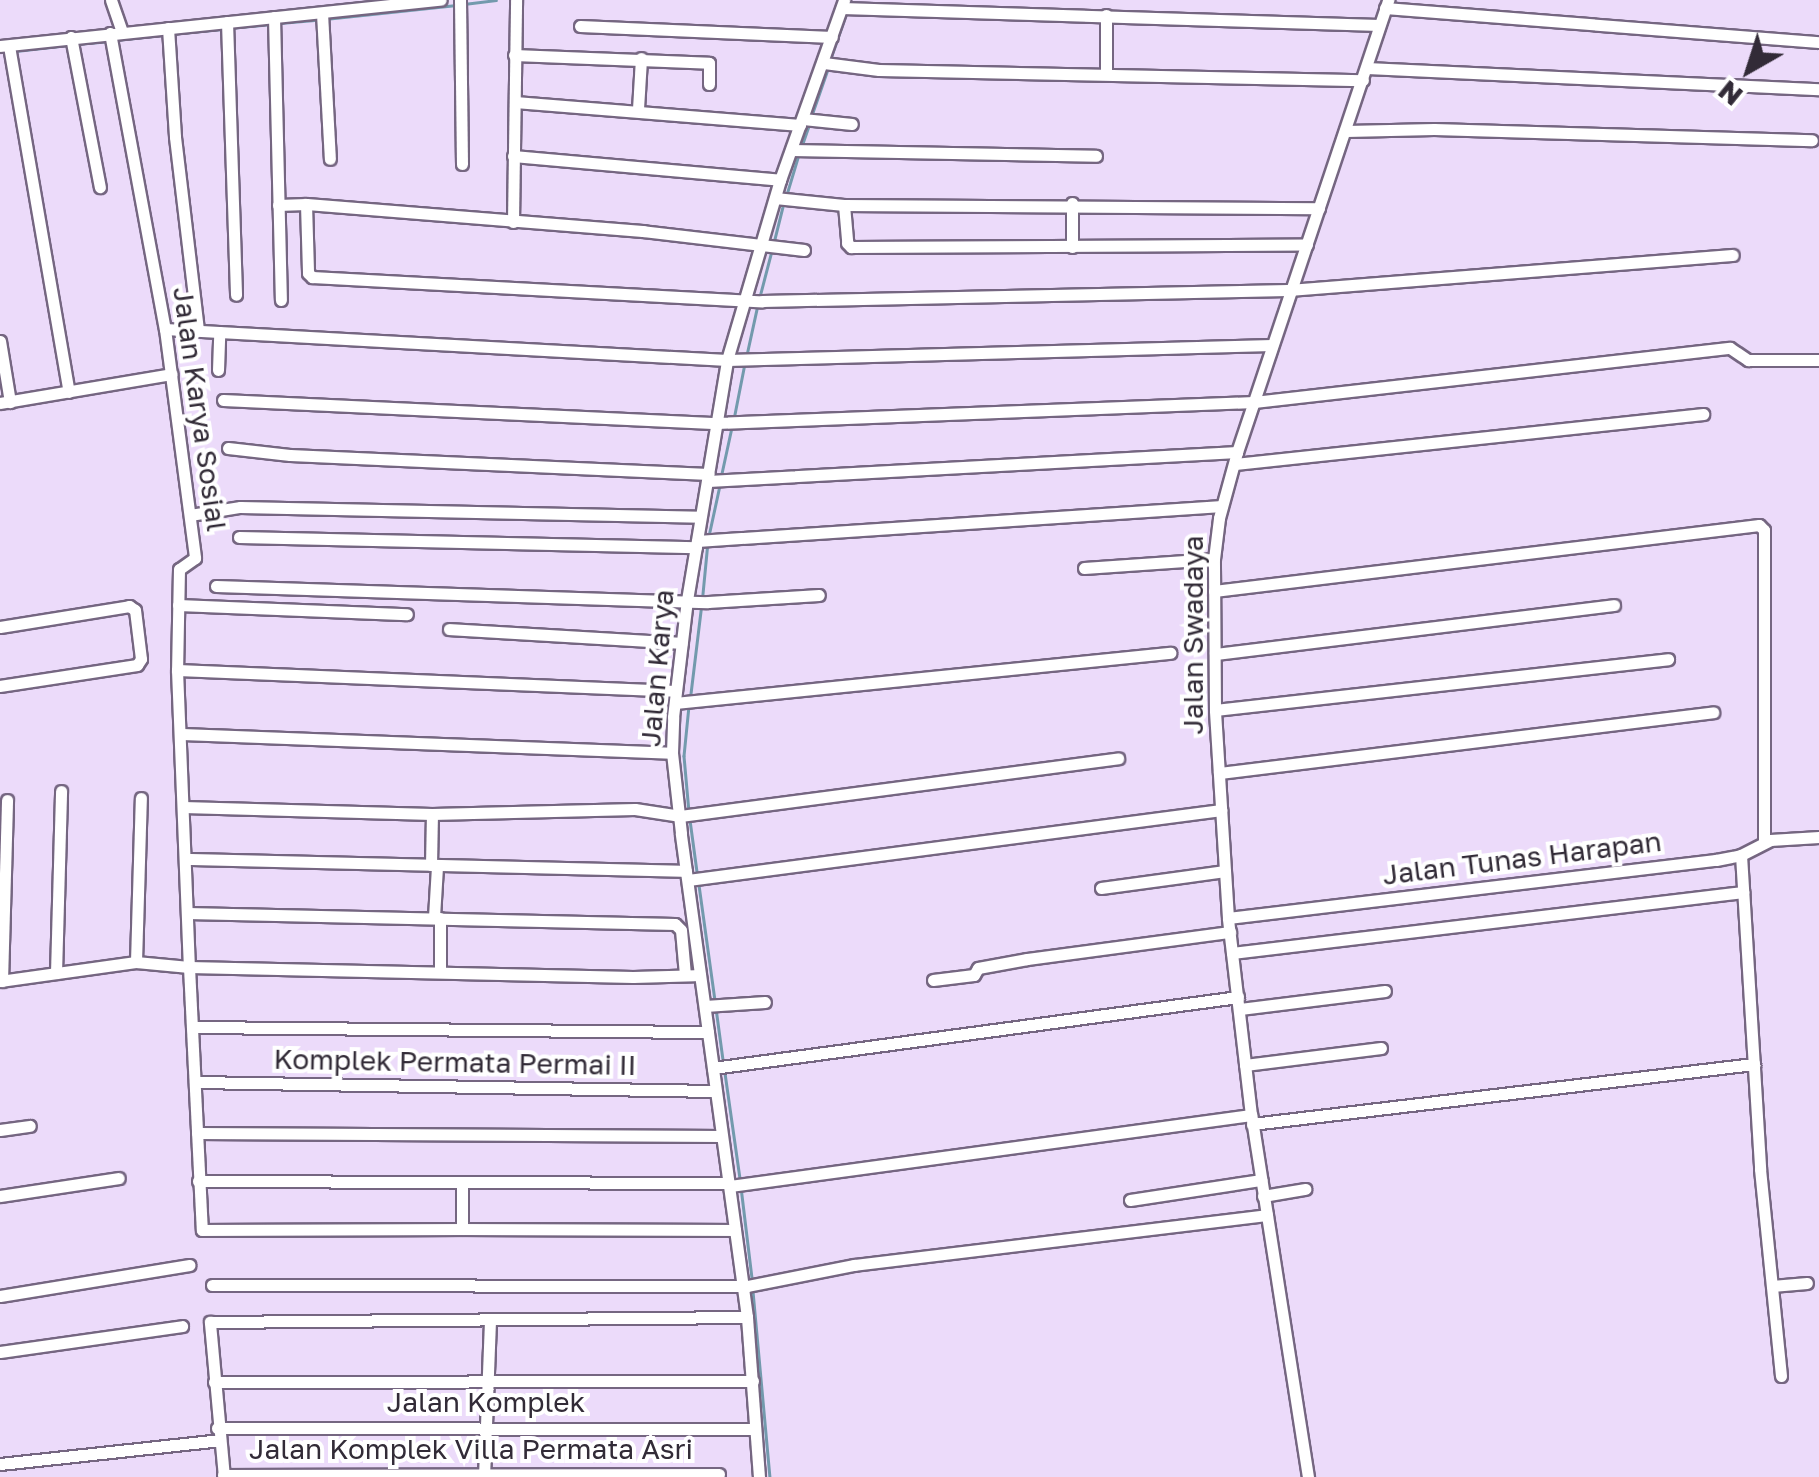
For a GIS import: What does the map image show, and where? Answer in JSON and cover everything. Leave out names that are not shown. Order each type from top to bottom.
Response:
[{"type":"street","name":"Jalan Karya Sosial","points":[[112,0],[172,374],[195,558],[179,569],[177,670],[202,1230],[462,1229]]},
{"type":"street","points":[[294,0],[297,14]]},
{"type":"street","points":[[69,392],[5,46],[168,28],[227,26],[356,5],[440,0]]},
{"type":"street","points":[[460,0],[462,164]]},
{"type":"street","points":[[513,222],[516,0]]},
{"type":"street","points":[[1386,4],[1819,42]]},
{"type":"street","name":"Jalan Swadaya","points":[[1308,1477],[1263,1196],[1228,918],[1215,710],[1214,559],[1222,506],[1288,290],[1307,245],[1386,4]]},
{"type":"street","points":[[846,6],[1379,25]]},
{"type":"street","name":"Jalan Karya","points":[[759,1477],[745,1285],[715,1091],[720,1068],[708,1032],[710,1006],[700,975],[687,816],[672,753],[682,643],[698,601],[703,543],[700,517],[721,423],[781,199],[780,180],[797,151],[802,122],[829,64],[832,37],[846,6]]},
{"type":"street","points":[[322,12],[330,159]]},
{"type":"street","points":[[1106,15],[1106,72]]},
{"type":"street","points":[[274,17],[280,300]]},
{"type":"street","points":[[227,26],[236,295]]},
{"type":"street","points":[[580,26],[832,37]]},
{"type":"street","points":[[168,28],[175,138],[198,331]]},
{"type":"street","points":[[72,37],[100,186]]},
{"type":"street","points":[[514,55],[709,62],[709,84]]},
{"type":"street","points":[[638,109],[642,58]]},
{"type":"street","points":[[829,64],[1365,74],[1819,89]]},
{"type":"street","points":[[514,102],[852,124]]},
{"type":"street","points":[[1346,131],[1812,140]]},
{"type":"street","points":[[797,151],[1096,156]]},
{"type":"street","points":[[514,156],[780,180]]},
{"type":"street","points":[[781,199],[844,205],[1072,203],[1319,208]]},
{"type":"street","points":[[1072,203],[1072,246]]},
{"type":"street","points":[[278,205],[306,204],[804,250]]},
{"type":"street","points":[[306,204],[308,273],[312,277],[754,301],[1288,290],[1732,255]]},
{"type":"street","points":[[844,205],[847,243],[852,247],[1307,245]]},
{"type":"street","points":[[165,328],[738,360],[1272,345]]},
{"type":"street","points":[[218,370],[220,332]]},
{"type":"street","points":[[0,342],[5,402],[172,374]]},
{"type":"street","points":[[222,400],[721,423],[1254,402],[1730,348],[1748,360],[1819,360]]},
{"type":"street","points":[[228,448],[306,456],[730,480],[1236,458],[1703,414]]},
{"type":"street","points":[[239,537],[703,543],[1222,506]]},
{"type":"street","points":[[190,515],[240,507],[700,517]]},
{"type":"street","points":[[1214,591],[1759,525],[1764,530],[1764,842]]},
{"type":"street","points":[[1084,568],[1214,559]]},
{"type":"street","points":[[216,586],[698,601],[818,595]]},
{"type":"street","points":[[178,605],[407,614]]},
{"type":"street","points":[[1215,654],[1614,605]]},
{"type":"street","points":[[0,627],[129,606],[135,610],[140,660],[137,665],[0,686]]},
{"type":"street","points":[[450,629],[682,643]]},
{"type":"street","points":[[177,670],[698,699],[1170,653]]},
{"type":"street","points":[[1215,710],[1668,659]]},
{"type":"street","points":[[1219,773],[1713,712]]},
{"type":"street","points":[[181,734],[672,753]]},
{"type":"street","points":[[183,807],[432,814],[635,810],[687,816],[1118,758]]},
{"type":"street","points":[[56,973],[61,791]]},
{"type":"street","points":[[136,962],[142,798]]},
{"type":"street","points":[[7,800],[1,981],[136,962],[700,975]]},
{"type":"street","points":[[186,859],[434,865],[693,878],[1221,810]]},
{"type":"street","points":[[432,814],[440,970]]},
{"type":"street","name":"Jalan Tunas Harapan","points":[[1228,918],[1740,855],[1764,842],[1819,837]]},
{"type":"street","points":[[1740,855],[1782,1376]]},
{"type":"street","points":[[1101,888],[1225,870]]},
{"type":"street","points":[[1232,953],[1743,892]]},
{"type":"street","points":[[187,913],[676,924],[681,930],[686,975]]},
{"type":"street","points":[[933,980],[971,976],[978,968],[1026,960],[1230,932]]},
{"type":"street","points":[[720,1068],[1239,1003],[1385,992]]},
{"type":"street","points":[[710,1006],[765,1002]]},
{"type":"street","points":[[192,1027],[708,1032]]},
{"type":"street","points":[[1245,1065],[1380,1048]]},
{"type":"street","points":[[198,1180],[732,1184],[1252,1119],[1754,1064]]},
{"type":"street","name":"Komplek Permata Permai II","points":[[194,1082],[715,1091]]},
{"type":"street","points":[[0,1130],[30,1126]]},
{"type":"street","points":[[198,1132],[722,1136]]},
{"type":"street","points":[[0,1196],[119,1178]]},
{"type":"street","points":[[1130,1200],[1261,1180]]},
{"type":"street","points":[[462,1182],[462,1229],[735,1230]]},
{"type":"street","points":[[1263,1196],[1305,1188]]},
{"type":"street","points":[[212,1286],[745,1285],[854,1266],[1266,1215]]},
{"type":"street","points":[[0,1296],[189,1266]]},
{"type":"street","points":[[1772,1286],[1806,1282]]},
{"type":"street","name":"Jalan Komplek Villa Permata Asri","points":[[719,1474],[224,1476],[210,1322],[747,1317]]},
{"type":"street","name":"Jalan Komplek Villa Permata Asri","points":[[484,1477],[490,1320]]},
{"type":"street","points":[[0,1352],[182,1326]]},
{"type":"street","points":[[214,1382],[752,1381]]},
{"type":"street","name":"Jalan Komplek","points":[[0,1464],[219,1434],[485,1426],[755,1429]]},
{"type":"waterway","points":[[464,4],[496,0]]},
{"type":"waterway","points":[[325,19],[456,5]]},
{"type":"waterway","points":[[830,60],[847,11]]},
{"type":"waterway","points":[[280,23],[317,20]]},
{"type":"waterway","points":[[230,28],[272,24]]},
{"type":"waterway","points":[[171,34],[222,29]]},
{"type":"waterway","points":[[116,40],[163,35]]},
{"type":"waterway","points":[[76,44],[108,41]]},
{"type":"waterway","points":[[16,51],[68,45]]},
{"type":"waterway","points":[[811,117],[828,68]]},
{"type":"waterway","points":[[802,145],[809,125]]},
{"type":"waterway","points":[[787,193],[799,153]]},
{"type":"waterway","points":[[774,241],[783,206]]},
{"type":"waterway","points":[[760,295],[772,249]]},
{"type":"waterway","points":[[747,353],[757,307]]},
{"type":"waterway","points":[[734,417],[744,366]]},
{"type":"waterway","points":[[721,476],[732,425]]},
{"type":"waterway","points":[[709,534],[720,483]]},
{"type":"waterway","points":[[702,599],[707,547]]},
{"type":"waterway","points":[[690,698],[701,607]]},
{"type":"waterway","points":[[689,706],[684,756],[689,812]]},
{"type":"waterway","points":[[690,820],[697,872]]},
{"type":"waterway","points":[[699,885],[715,1001]]},
{"type":"waterway","points":[[716,1008],[723,1060]]},
{"type":"waterway","points":[[725,1073],[740,1179]]},
{"type":"waterway","points":[[741,1187],[752,1278]]},
{"type":"waterway","points":[[753,1291],[770,1477]]}]
